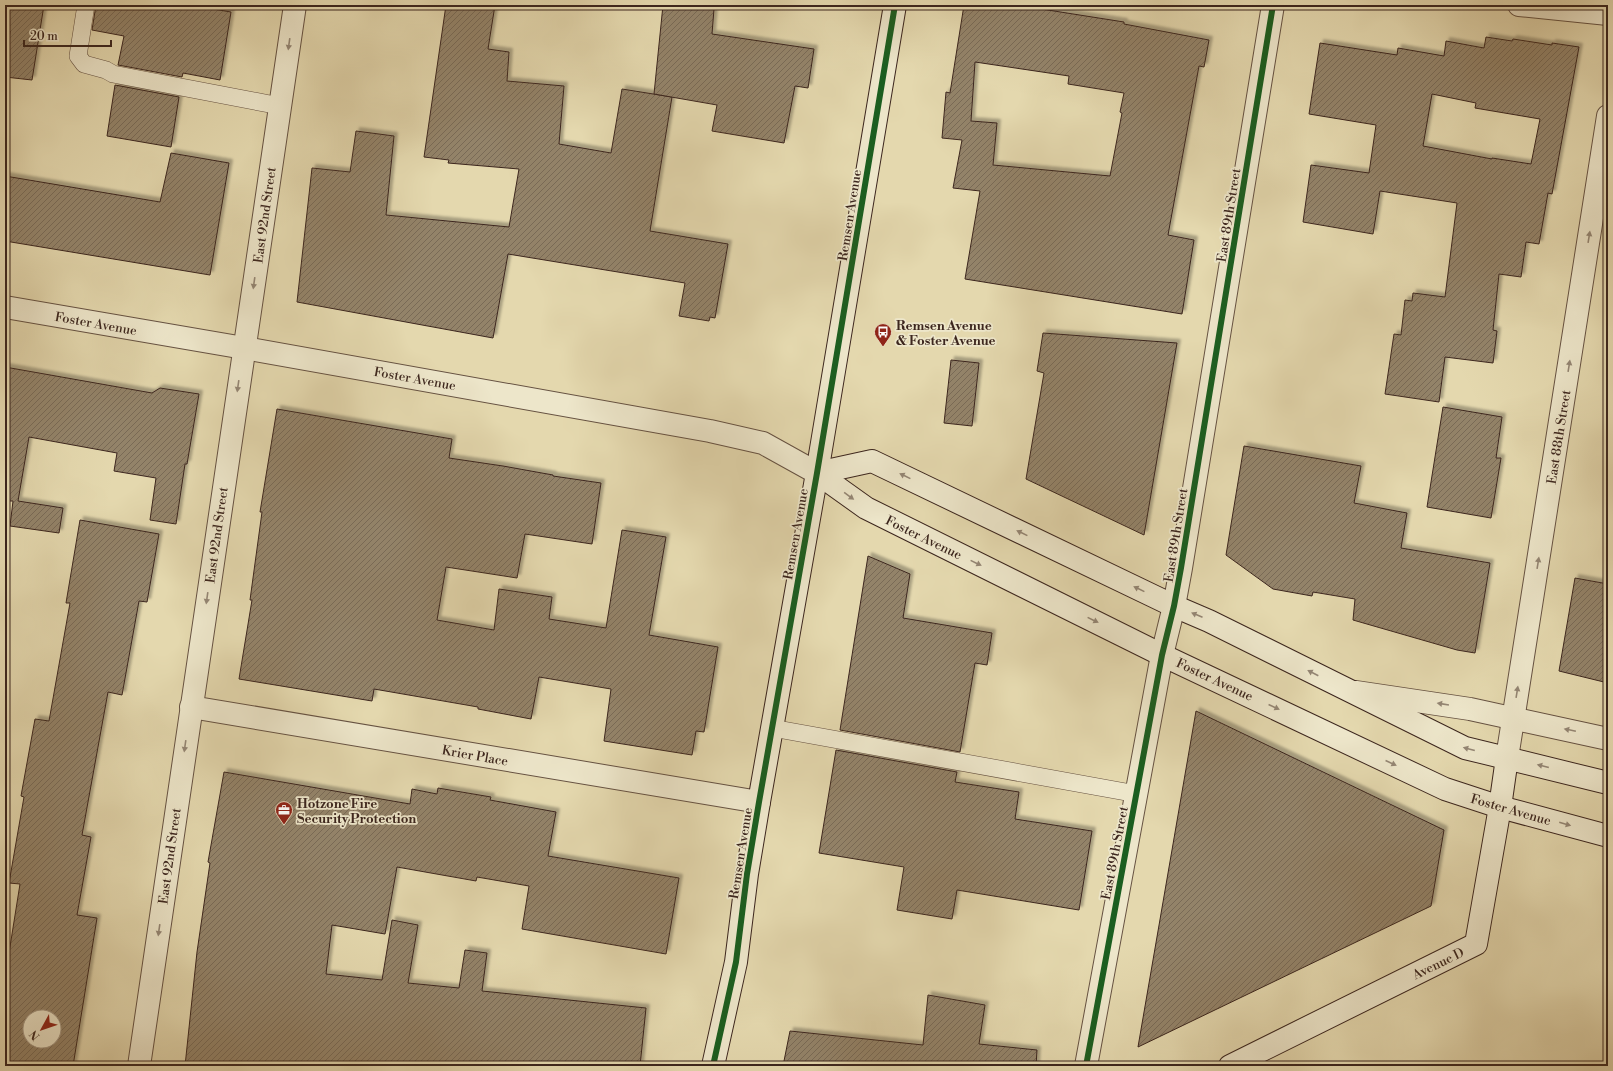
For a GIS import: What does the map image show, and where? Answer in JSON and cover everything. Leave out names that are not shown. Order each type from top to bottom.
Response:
[{"type":"street","name":"East 92nd Street","points":[[139,1066],[295,5]]},
{"type":"street","name":"Remsen Avenue","points":[[713,1066],[736,962],[747,874],[817,473],[895,5]]},
{"type":"street","name":"East 89th Street","points":[[1086,1066],[1162,655],[1174,606],[1273,5]]},
{"type":"street","points":[[1519,5],[1608,14]]},
{"type":"street","name":"East 88th Street","points":[[1507,758],[1608,116]]},
{"type":"street","name":"Foster Avenue","points":[[5,307],[718,432],[763,442],[817,473],[866,508],[1162,655],[1445,789],[1500,807],[1608,836]]},
{"type":"street","points":[[817,473],[872,461],[1174,606],[1209,621],[1464,748],[1608,783]]},
{"type":"street","points":[[1348,691],[1435,703],[1513,717],[1608,739]]},
{"type":"street","name":"Krier Place","points":[[191,707],[759,802]]},
{"type":"street","name":"Avenue D","points":[[1230,1066],[1476,944],[1507,758]]},
{"type":"lane","points":[[86,5],[78,56],[84,64],[106,70],[113,74],[280,106]]},
{"type":"lane","points":[[772,728],[1137,794]]},
{"type":"building","points":[[5,5],[44,5],[32,80],[5,77],[10,31],[5,30]]},
{"type":"building","points":[[96,5],[190,5],[231,12],[220,80],[183,73],[182,77],[118,65],[124,36],[92,30]]},
{"type":"building","points":[[446,5],[495,5],[488,49],[509,52],[507,81],[564,86],[559,144],[611,153],[622,89],[672,97],[650,231],[728,244],[715,318],[710,317],[709,321],[679,316],[685,283],[508,254],[493,338],[297,302],[312,168],[350,172],[356,131],[394,136],[386,215],[509,227],[519,169],[448,163],[449,160],[424,157]]},
{"type":"building","points":[[663,5],[714,9],[712,34],[814,49],[808,88],[795,86],[784,143],[712,131],[717,105],[654,94]]},
{"type":"building","points":[[964,5],[1016,5],[1124,22],[1124,24],[1209,40],[1204,67],[1199,66],[1168,235],[1194,240],[1182,314],[965,279],[980,191],[953,188],[962,140],[942,138],[946,92],[950,93]],"holes":[[[975,62],[1069,76],[1068,84],[1124,93],[1120,112],[1122,113],[1110,176],[993,165],[997,123],[971,121]]]},
{"type":"building","points":[[1486,37],[1579,47],[1552,194],[1548,193],[1539,244],[1526,242],[1521,277],[1499,274],[1493,330],[1497,331],[1493,363],[1445,357],[1439,402],[1385,394],[1394,334],[1401,335],[1405,300],[1412,301],[1413,293],[1445,297],[1457,203],[1380,191],[1373,234],[1303,222],[1311,165],[1369,173],[1376,125],[1309,114],[1320,43],[1397,55],[1398,48],[1444,56],[1446,41],[1484,48]],"holes":[[[1432,94],[1476,103],[1475,108],[1540,119],[1531,164],[1492,159],[1423,146]]]},
{"type":"building","points":[[115,85],[179,97],[171,147],[107,136]]},
{"type":"building","points":[[171,153],[229,163],[210,275],[5,241],[5,176],[160,202]]},
{"type":"building","points":[[1043,333],[1177,343],[1144,535],[1026,479],[1044,373],[1037,371]]},
{"type":"building","points":[[951,360],[979,363],[972,426],[944,423]]},
{"type":"building","points":[[5,367],[152,393],[160,388],[199,394],[187,464],[185,464],[176,524],[150,520],[156,478],[114,471],[117,453],[29,437],[18,501],[63,508],[59,533],[10,526],[13,501],[5,501]]},
{"type":"building","points":[[1443,407],[1502,417],[1496,458],[1501,458],[1491,518],[1427,507]]},
{"type":"building","points":[[277,409],[452,439],[449,458],[601,483],[592,544],[525,534],[517,578],[446,567],[437,620],[494,630],[499,589],[552,597],[549,619],[606,628],[622,530],[666,537],[649,635],[718,647],[704,732],[696,731],[692,755],[604,741],[611,689],[539,677],[531,719],[478,709],[478,707],[374,689],[372,701],[239,679],[252,600],[250,600],[262,512],[260,512]]},
{"type":"building","points":[[1244,446],[1361,466],[1354,503],[1407,513],[1401,548],[1490,563],[1475,653],[1457,650],[1353,620],[1355,599],[1313,592],[1312,596],[1273,589],[1226,555]]},
{"type":"building","points":[[80,520],[159,534],[147,602],[139,601],[122,695],[108,692],[82,835],[91,837],[77,915],[97,918],[73,1066],[5,1066],[5,978],[20,884],[9,883],[24,797],[21,796],[35,719],[49,721],[70,603],[66,603]]},
{"type":"building","points":[[868,556],[910,574],[903,618],[992,633],[987,665],[975,663],[960,752],[840,730]]},
{"type":"building","points":[[1575,578],[1608,584],[1608,683],[1559,671]]},
{"type":"building","points":[[1196,711],[1444,830],[1431,906],[1138,1047]]},
{"type":"building","points":[[836,750],[957,772],[955,782],[1019,792],[1015,819],[1092,831],[1079,910],[957,890],[952,919],[897,910],[904,867],[819,853]]},
{"type":"building","points":[[224,772],[410,804],[412,789],[437,794],[438,788],[491,797],[490,800],[556,812],[548,856],[679,878],[666,954],[522,929],[529,886],[477,877],[476,881],[397,867],[385,934],[332,925],[326,974],[382,980],[392,920],[418,925],[408,983],[459,988],[465,950],[487,953],[482,991],[646,1008],[640,1066],[185,1066],[197,952],[210,863],[208,862]]},
{"type":"building","points":[[928,995],[985,1005],[979,1044],[1037,1050],[1036,1066],[783,1066],[790,1031],[923,1045]]},
{"type":"cycle path","points":[[713,1066],[736,962],[747,874],[817,473],[895,5]]},
{"type":"cycle path","points":[[1086,1066],[1162,655],[1174,606],[1181,568],[1273,5]]},
{"type":"place","name":"Remsen Avenue & Foster Avenue","points":[[883,347]]},
{"type":"place","name":"Hotzone Fire Security Protection","points":[[284,825]]}]
